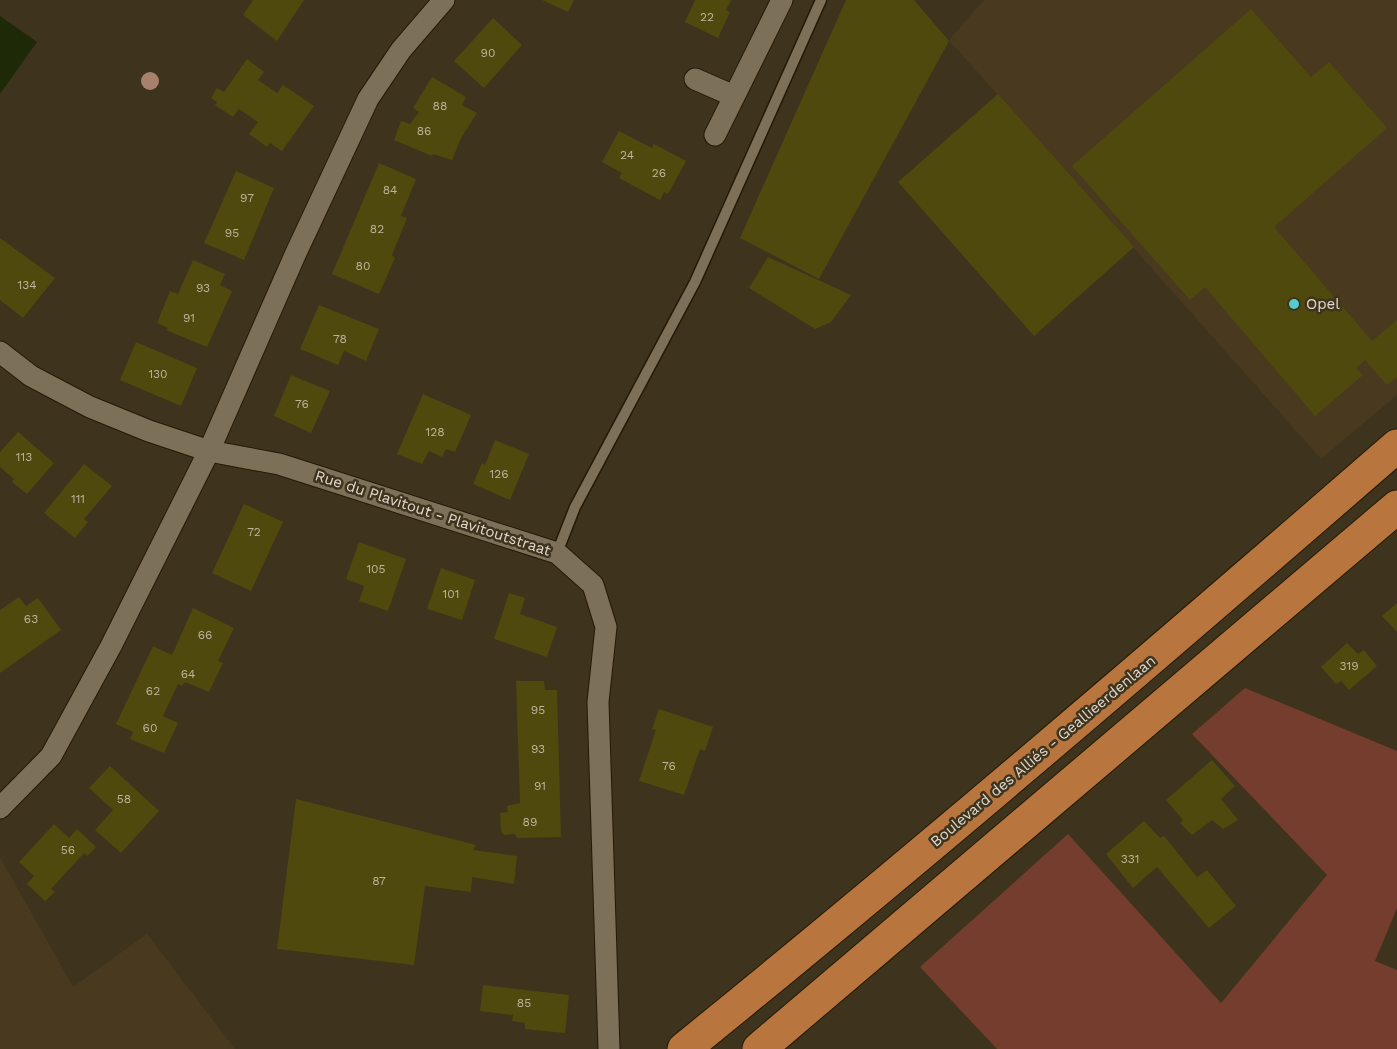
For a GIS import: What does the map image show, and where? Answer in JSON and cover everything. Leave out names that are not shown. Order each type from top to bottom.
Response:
[{"type":"highway","name":"Boulevard des Alliés - Geallieerdenlaan","points":[[684,1049],[804,952],[1109,696],[1397,447]]},
{"type":"highway","points":[[759,1049],[1397,507]]},
{"type":"street","points":[[0,808],[51,756],[111,646],[209,451],[295,255],[368,99],[402,50],[444,0]]},
{"type":"street","points":[[716,135],[782,0]]},
{"type":"street","points":[[695,79],[734,96]]},
{"type":"street","name":"Rue du Plavitout - Plavitoutstraat","points":[[0,352],[31,376],[90,407],[149,431],[209,451],[279,464],[557,553],[593,585],[606,627],[598,702],[609,1049]]},
{"type":"lane","points":[[557,553],[575,507],[695,282],[820,0]]},
{"type":"shaded area","points":[[984,0],[1397,0],[1397,395],[1321,459],[949,40]]},
{"type":"shaded area","points":[[0,16],[37,42],[0,94]]},
{"type":"shaded area","points":[[1245,688],[1397,751],[1397,908],[1375,961],[1397,970],[1397,1049],[997,1049],[920,967],[1068,834],[1221,1003],[1327,875],[1192,734]]},
{"type":"shaded area","points":[[0,857],[73,987],[147,934],[235,1049],[0,1049]]},
{"type":"building","points":[[253,0],[304,0],[277,41],[243,15]]},
{"type":"building","points":[[542,0],[574,0],[568,12]]},
{"type":"building","points":[[695,0],[731,0],[726,10],[730,12],[718,38],[685,22]]},
{"type":"building","points":[[846,0],[914,0],[949,41],[819,279],[740,238]]},
{"type":"building","points":[[1251,9],[1311,77],[1329,62],[1387,128],[1274,227],[1372,341],[1397,320],[1397,377],[1387,385],[1365,360],[1356,368],[1363,375],[1315,416],[1205,287],[1190,300],[1072,166]]},
{"type":"building","points":[[493,18],[522,45],[484,88],[454,61]]},
{"type":"building","points":[[247,59],[264,72],[258,80],[277,93],[283,85],[314,106],[282,151],[270,143],[267,147],[249,134],[258,122],[239,109],[233,117],[215,105],[217,102],[211,98],[217,88],[224,92]]},
{"type":"building","points":[[432,77],[466,97],[462,105],[477,113],[461,138],[452,160],[433,154],[432,156],[394,140],[401,121],[410,124],[419,112],[413,108]]},
{"type":"building","points":[[998,94],[1134,247],[1034,336],[898,182]]},
{"type":"building","points":[[619,131],[652,148],[654,144],[686,161],[668,194],[664,192],[660,200],[619,178],[622,173],[602,162]]},
{"type":"building","points":[[379,163],[416,179],[401,216],[407,218],[392,255],[395,258],[379,294],[332,274]]},
{"type":"building","points":[[236,171],[274,188],[244,260],[204,243]]},
{"type":"building","points":[[0,238],[55,278],[23,318],[0,300]]},
{"type":"building","points":[[768,257],[851,295],[831,322],[815,329],[749,288]]},
{"type":"building","points":[[193,260],[225,274],[220,285],[232,291],[207,347],[166,330],[168,328],[157,323],[170,291],[178,294]]},
{"type":"building","points":[[319,305],[379,329],[366,361],[344,351],[338,365],[300,349]]},
{"type":"building","points":[[136,342],[197,368],[181,406],[120,380]]},
{"type":"building","points":[[291,375],[330,391],[311,433],[274,416]]},
{"type":"building","points":[[423,394],[471,415],[455,452],[446,449],[442,457],[429,451],[422,464],[397,454]]},
{"type":"building","points":[[18,432],[54,463],[27,494],[12,482],[14,479],[0,467],[0,452]]},
{"type":"building","points":[[495,440],[529,454],[510,500],[473,484],[482,463],[485,465]]},
{"type":"building","points":[[84,464],[112,486],[84,519],[88,522],[75,538],[44,513]]},
{"type":"building","points":[[244,504],[283,522],[251,591],[212,573]]},
{"type":"building","points":[[359,542],[406,559],[388,611],[359,601],[364,586],[346,579]]},
{"type":"building","points":[[441,568],[475,580],[462,620],[427,609]]},
{"type":"building","points":[[509,593],[525,598],[520,614],[557,627],[547,657],[494,639]]},
{"type":"building","points":[[19,597],[26,606],[38,598],[61,630],[0,673],[0,610]]},
{"type":"building","points":[[1397,603],[1397,632],[1382,616]]},
{"type":"building","points":[[193,608],[234,628],[218,661],[223,663],[209,692],[185,682],[182,686],[178,684],[163,716],[178,723],[164,753],[130,739],[133,732],[116,724],[153,646],[172,655]]},
{"type":"building","points":[[1347,643],[1358,654],[1364,650],[1377,666],[1349,690],[1341,681],[1336,684],[1321,667]]},
{"type":"building","points":[[516,681],[544,681],[545,690],[557,690],[561,837],[517,838],[515,834],[504,835],[501,831],[500,813],[508,812],[507,806],[520,803]]},
{"type":"building","points":[[659,709],[713,727],[705,751],[700,749],[684,795],[639,781],[656,730],[652,729]]},
{"type":"building","points":[[1212,760],[1235,786],[1221,799],[1238,820],[1223,829],[1212,820],[1192,835],[1180,823],[1183,820],[1166,800]]},
{"type":"building","points":[[110,766],[159,811],[121,853],[95,830],[113,810],[89,788]]},
{"type":"building","points":[[296,799],[476,845],[473,850],[517,856],[514,884],[472,877],[471,892],[425,886],[414,965],[277,949]]},
{"type":"building","points":[[1144,821],[1160,838],[1164,836],[1197,877],[1207,870],[1236,906],[1209,928],[1157,867],[1133,888],[1106,854]]},
{"type":"building","points":[[54,824],[69,838],[77,829],[96,847],[87,856],[84,853],[51,889],[55,892],[45,901],[27,884],[34,876],[19,862]]},
{"type":"building","points":[[483,985],[569,995],[565,1033],[525,1029],[525,1023],[512,1021],[513,1015],[480,1011]]},
{"type":"place","name":"Opel","points":[[1294,304]]}]
